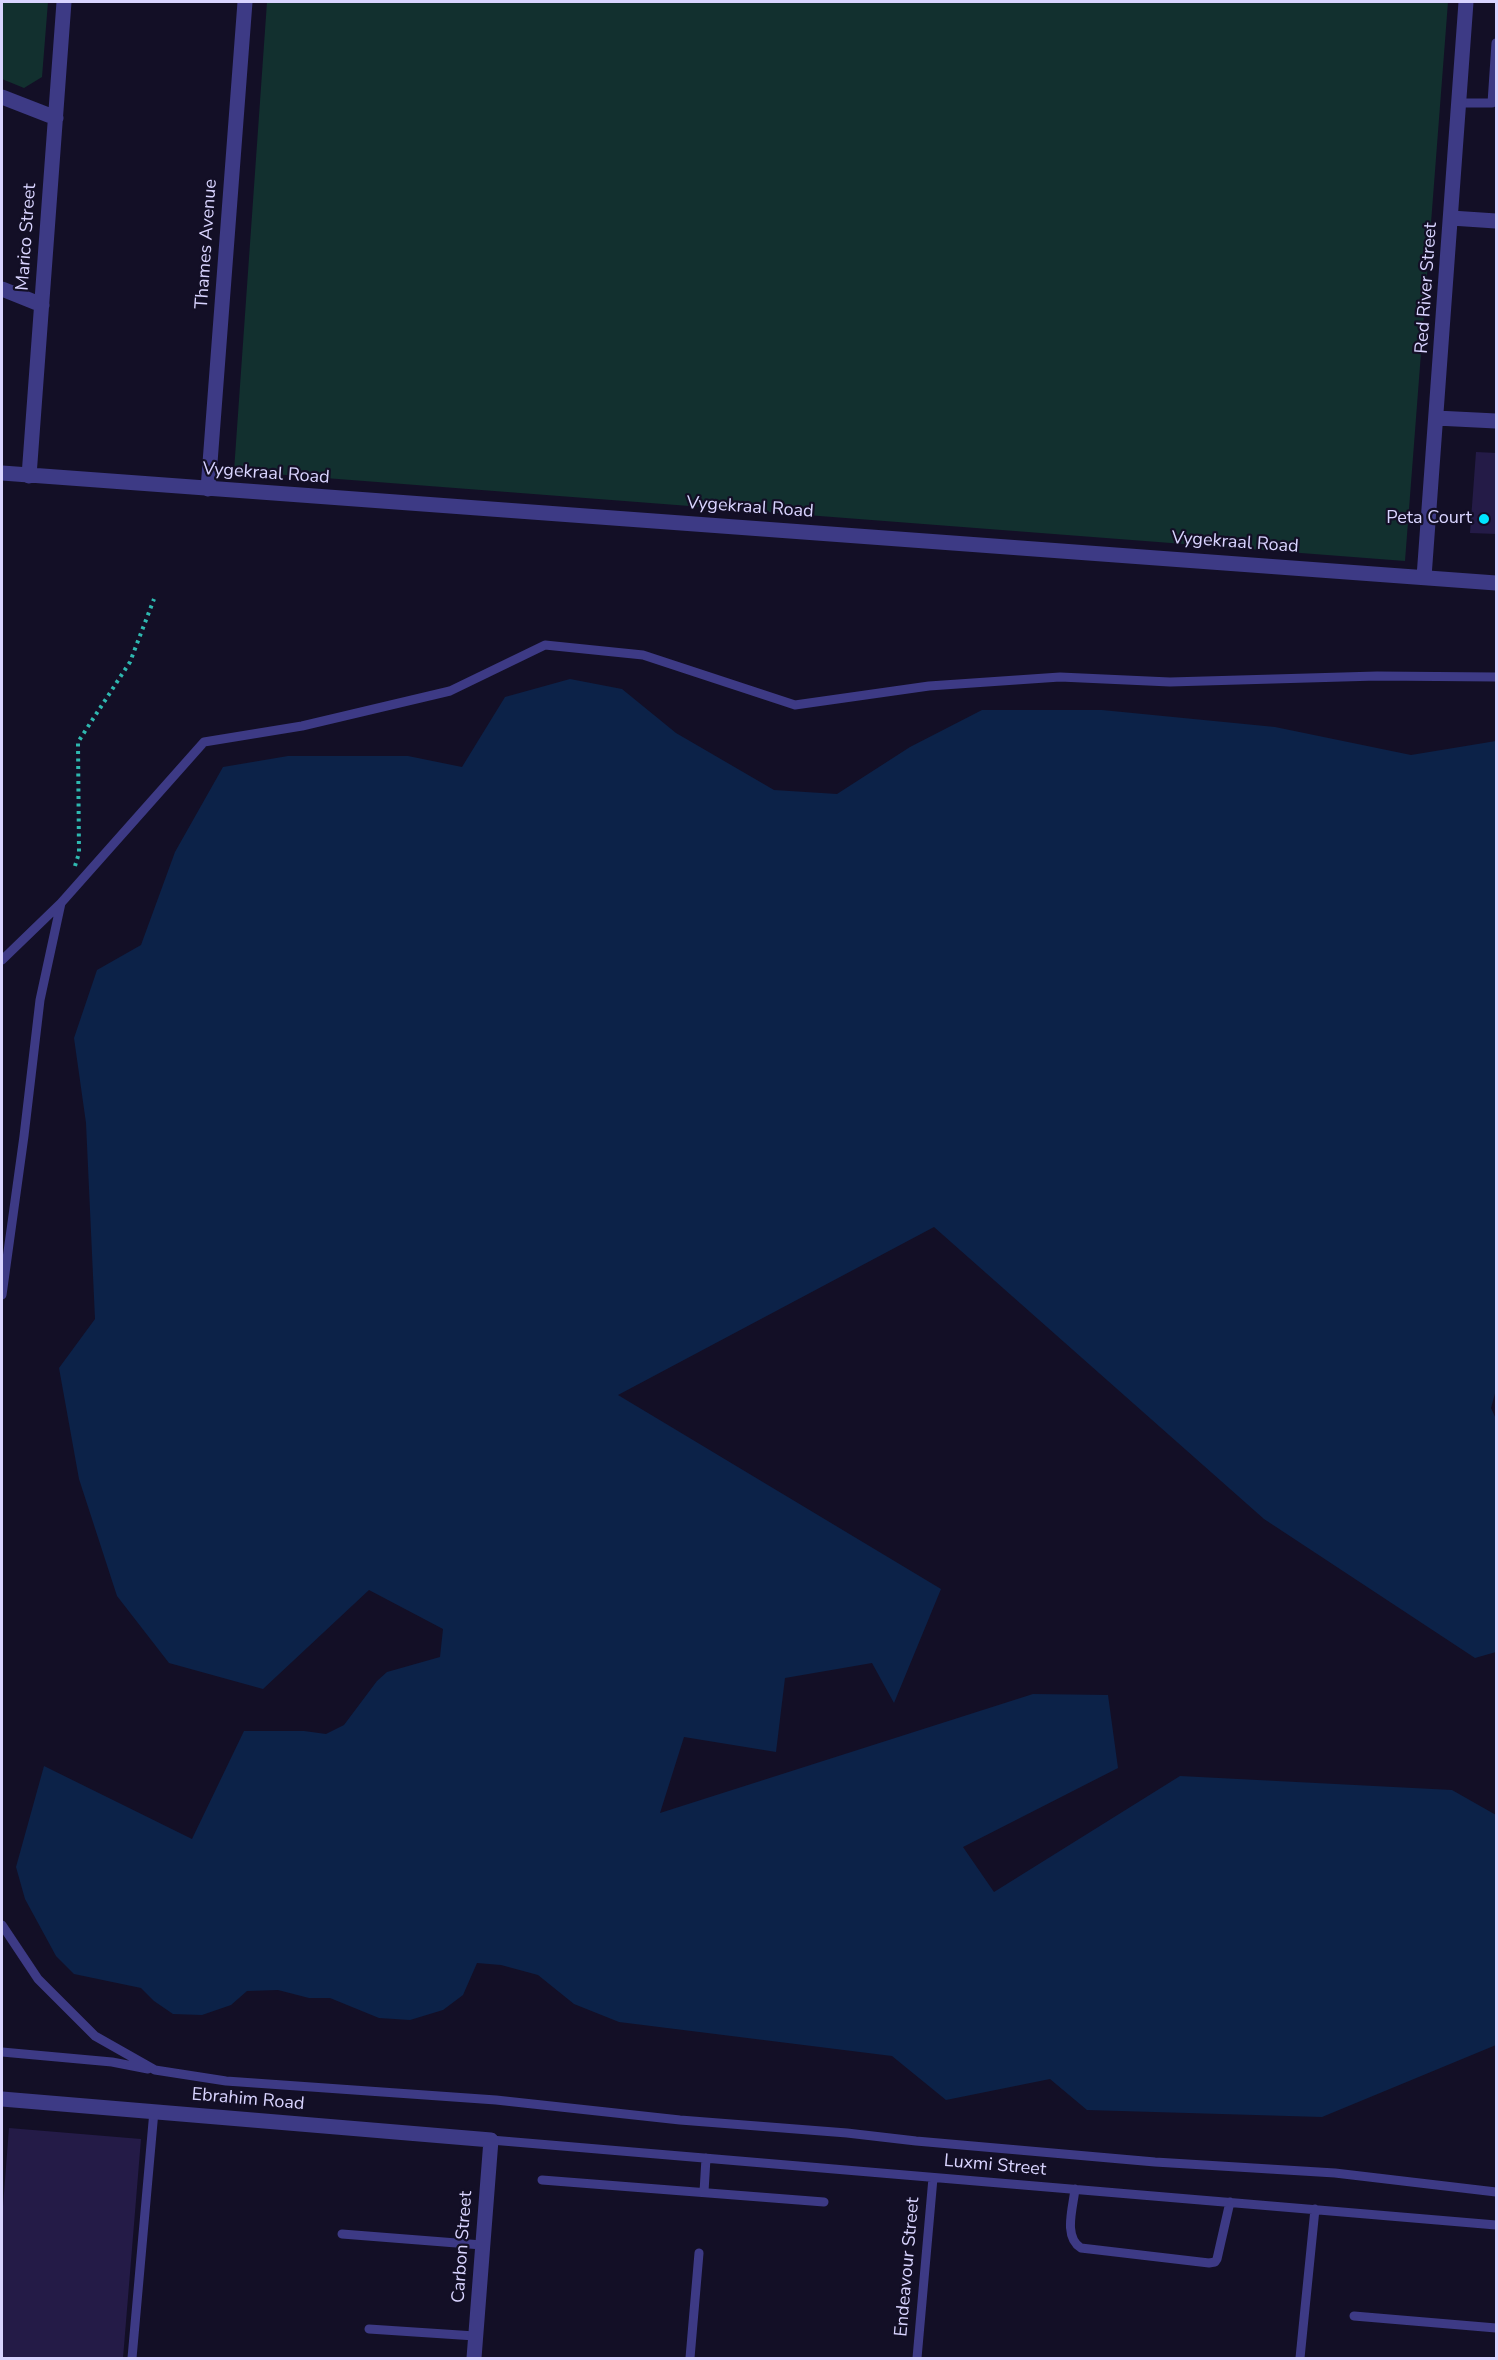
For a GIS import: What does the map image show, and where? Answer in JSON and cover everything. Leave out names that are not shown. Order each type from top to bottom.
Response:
[{"type":"street","name":"Marico Street","points":[[29,476],[64,2]]},
{"type":"street","name":"Thames Avenue","points":[[208,489],[245,2]]},
{"type":"street","name":"Red River Street","points":[[1424,577],[1466,2]]},
{"type":"street","points":[[2,97],[56,118]]},
{"type":"street","points":[[1451,218],[1497,221]]},
{"type":"street","points":[[2,289],[42,305]]},
{"type":"street","points":[[1436,418],[1497,421]]},
{"type":"street","name":"Vygekraal Road","points":[[2,473],[1497,583]]},
{"type":"street","name":"Ebrahim Road","points":[[2,2099],[490,2139]]},
{"type":"street","name":"Carbon Street","points":[[474,2358],[490,2139]]},
{"type":"lane","points":[[1459,103],[1492,103],[1497,43]]},
{"type":"lane","points":[[2,960],[61,903],[204,742],[302,726],[450,691],[545,645],[643,655],[795,705],[928,686],[1060,677],[1170,682],[1377,676],[1497,677]]},
{"type":"lane","points":[[2,1295],[40,1000],[61,903]]},
{"type":"lane","points":[[2,1925],[38,1978],[95,2036],[155,2070]]},
{"type":"lane","points":[[2,2052],[112,2062],[226,2081],[496,2100],[680,2120],[1155,2162],[1335,2173],[1497,2192]]},
{"type":"lane","points":[[132,2358],[154,2111]]},
{"type":"lane","name":"Luxmi Street","points":[[490,2139],[1497,2224]]},
{"type":"lane","points":[[704,2192],[706,2158]]},
{"type":"lane","name":"Endeavour Street","points":[[917,2358],[933,2178]]},
{"type":"lane","points":[[542,2180],[824,2202]]},
{"type":"lane","points":[[1075,2189],[1070,2227],[1072,2240],[1081,2248],[1209,2263],[1217,2259],[1230,2202]]},
{"type":"lane","points":[[1300,2358],[1315,2209]]},
{"type":"lane","points":[[342,2234],[482,2245]]},
{"type":"lane","points":[[690,2358],[699,2253]]},
{"type":"lane","points":[[1354,2316],[1497,2328]]},
{"type":"lane","points":[[369,2329],[475,2336]]},
{"type":"path","points":[[72,873],[79,853],[78,742],[130,662],[154,599]]},
{"type":"green space","points":[[2,2],[48,2],[42,77],[24,88],[2,79]]},
{"type":"green space","points":[[267,2],[1448,2],[1405,561],[234,471]]},
{"type":"water","points":[[570,679],[622,689],[676,733],[774,790],[837,794],[910,747],[982,710],[1102,710],[1275,727],[1411,755],[1496,741],[1496,1390],[1491,1408],[1496,1419],[1496,1652],[1475,1658],[1264,1519],[934,1227],[618,1395],[941,1589],[894,1703],[872,1663],[785,1678],[776,1752],[684,1737],[660,1813],[1033,1694],[1108,1695],[1118,1768],[963,1847],[994,1892],[1180,1776],[1452,1790],[1496,1815],[1496,2045],[1322,2117],[1087,2110],[1050,2079],[946,2100],[892,2056],[619,2022],[574,2004],[538,1975],[501,1965],[477,1963],[463,1995],[443,2010],[410,2020],[379,2018],[330,1998],[309,1998],[278,1990],[247,1991],[231,2005],[202,2015],[173,2014],[154,2001],[141,1988],[74,1974],[56,1956],[25,1899],[16,1867],[44,1766],[192,1839],[244,1731],[304,1731],[326,1734],[344,1725],[377,1681],[387,1672],[440,1657],[443,1629],[369,1590],[263,1689],[169,1663],[117,1596],[79,1479],[59,1368],[95,1319],[86,1123],[74,1038],[97,970],[141,945],[175,852],[223,767],[288,756],[408,756],[462,767],[505,697]]},
{"type":"building","points":[[1476,452],[1497,453],[1497,534],[1470,533]]},
{"type":"building","points":[[9,2128],[141,2139],[123,2358],[2,2358],[2,2219]]},
{"type":"place","name":"Peta Court","points":[[1484,519]]}]
